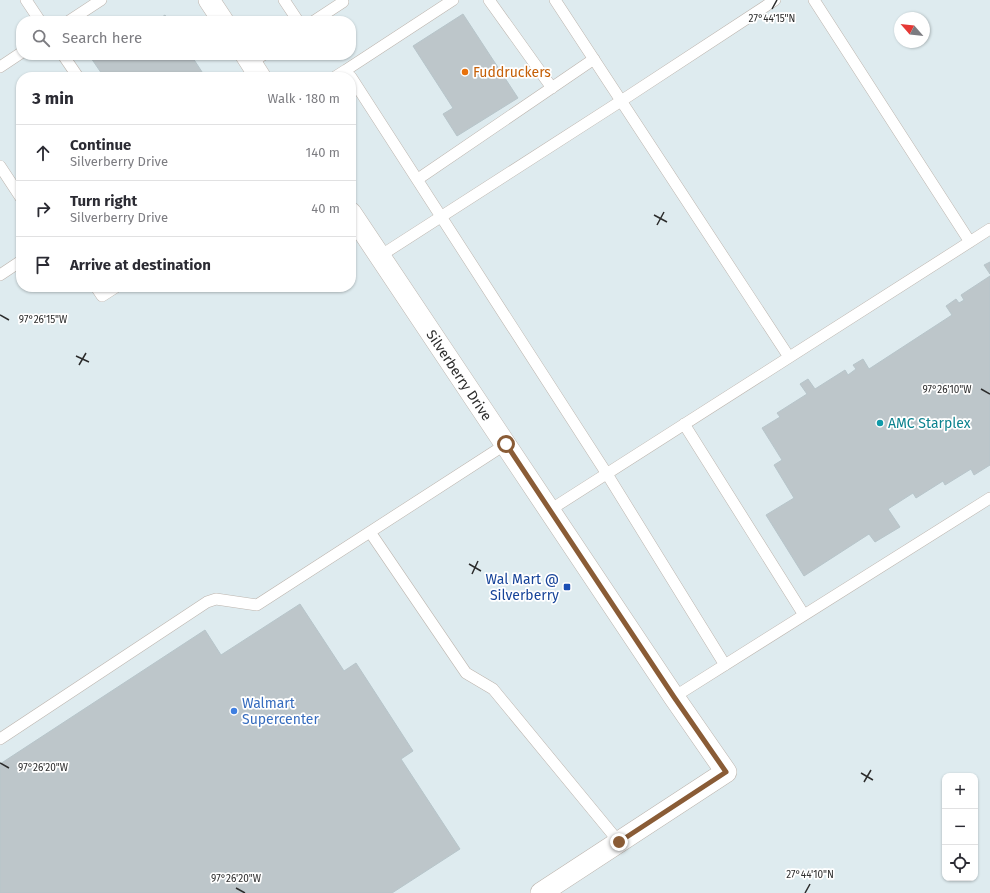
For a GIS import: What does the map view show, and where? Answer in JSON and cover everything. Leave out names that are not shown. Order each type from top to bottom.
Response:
[{"type":"street","points":[[209,0],[220,16]]},
{"type":"street","name":"Silverberry Drive","points":[[356,220],[674,697],[726,772],[541,893]]},
{"type":"lane","points":[[26,0],[37,16]]},
{"type":"lane","points":[[77,16],[101,0]]},
{"type":"lane","points":[[284,0],[295,16]]},
{"type":"lane","points":[[353,72],[452,0]]},
{"type":"lane","points":[[489,0],[552,88]]},
{"type":"lane","points":[[555,0],[789,357]]},
{"type":"lane","points":[[380,256],[621,102],[775,0]]},
{"type":"lane","points":[[814,0],[970,242]]},
{"type":"lane","points":[[322,16],[343,2]]},
{"type":"lane","points":[[0,67],[16,56]]},
{"type":"lane","points":[[418,179],[594,59]]},
{"type":"lane","points":[[66,60],[75,72]]},
{"type":"lane","points":[[356,86],[418,179],[607,474],[725,665]]},
{"type":"lane","points":[[0,166],[16,190]]},
{"type":"lane","points":[[550,510],[990,229]]},
{"type":"lane","points":[[0,275],[16,264]]},
{"type":"lane","points":[[99,292],[102,296],[108,292]]},
{"type":"lane","points":[[684,424],[804,615]]},
{"type":"lane","points":[[0,739],[207,602],[216,598],[257,605],[506,444]]},
{"type":"lane","points":[[674,697],[990,498]]},
{"type":"lane","points":[[370,532],[466,673],[494,689],[619,842]]},
{"type":"building","name":"Fuddruckers","points":[[463,14],[518,98],[457,136],[443,114],[453,108],[413,46]]},
{"type":"building","points":[[92,60],[194,60],[202,72],[101,72]]},
{"type":"building","points":[[990,262],[990,274],[984,265]]},
{"type":"building","name":"AMC Starplex","points":[[990,276],[990,465],[974,475],[971,469],[945,485],[943,481],[916,498],[913,493],[888,509],[900,527],[875,542],[869,534],[804,576],[766,515],[794,498],[774,465],[782,460],[762,428],[780,417],[777,413],[807,394],[800,384],[808,379],[815,389],[845,370],[848,375],[856,369],[853,365],[863,359],[869,369],[952,315],[946,306],[956,299],[959,303],[964,300],[961,295]]},
{"type":"building","name":"Walmart Supercenter","points":[[300,604],[344,671],[356,663],[413,751],[401,759],[460,849],[392,893],[0,893],[0,764],[205,630],[221,655]]},
{"type":"place","name":"Fuddruckers","points":[[465,72]]},
{"type":"place","name":"AMC Starplex","points":[[880,423]]},
{"type":"place","name":"Wal Mart @ Silverberry","points":[[567,587]]},
{"type":"place","name":"Walmart Supercenter","points":[[234,711]]},
{"type":"route","points":[[506,444],[674,697],[726,772],[619,842]]}]
